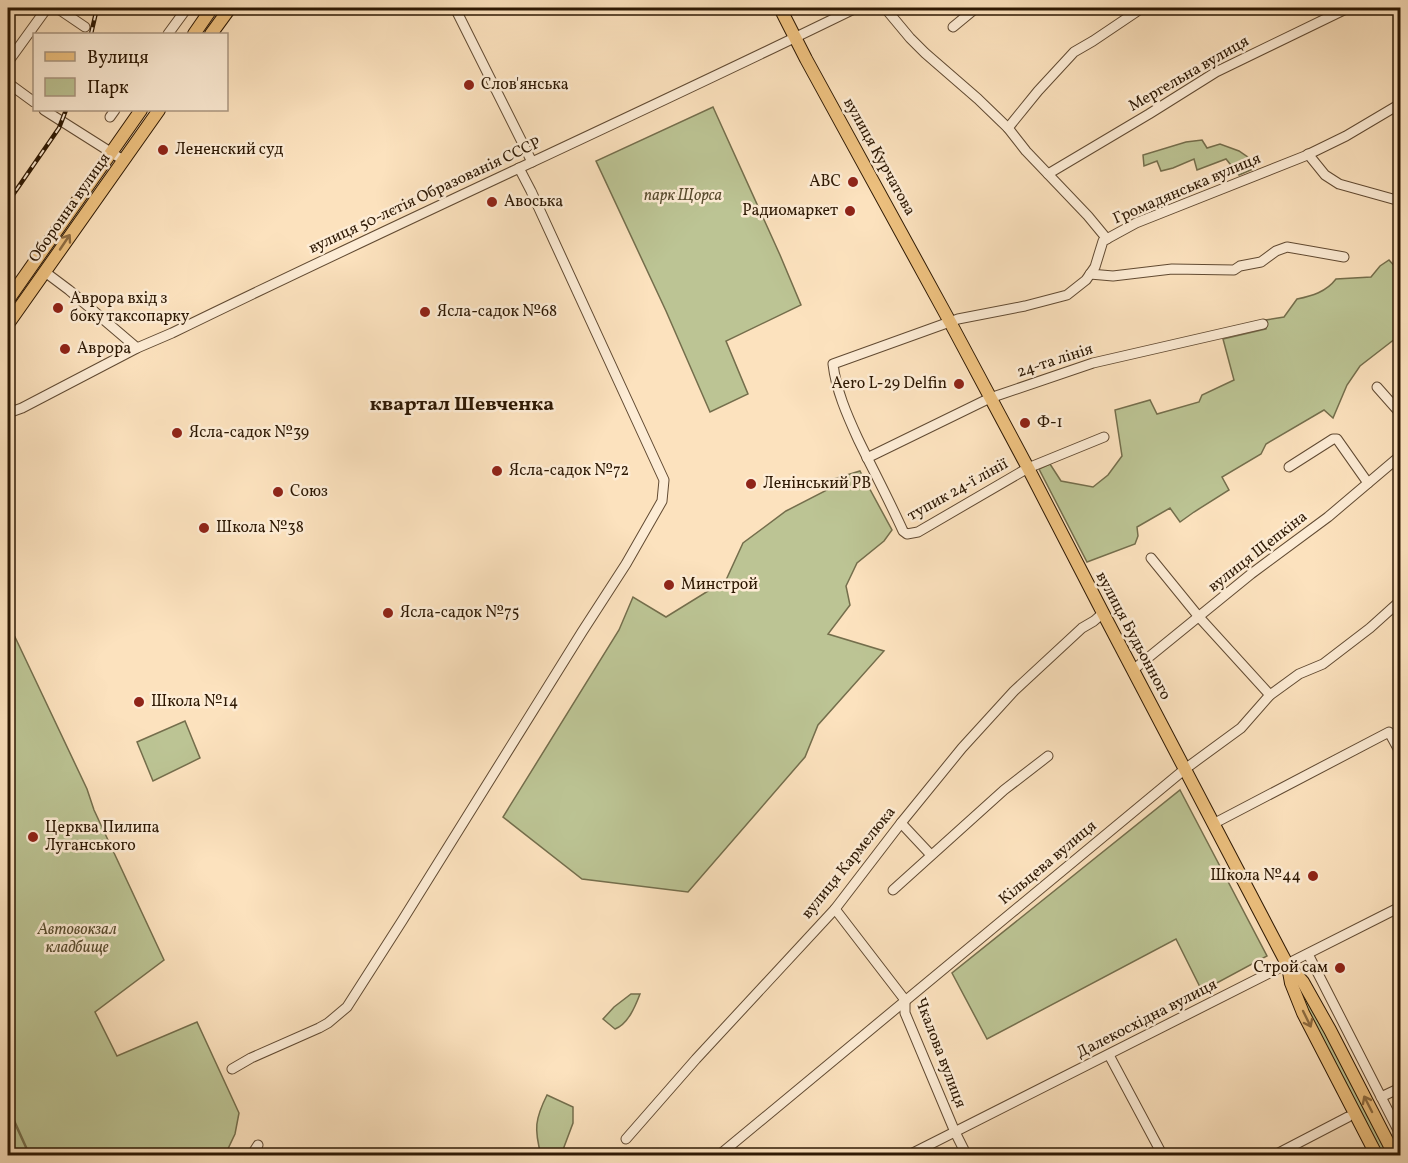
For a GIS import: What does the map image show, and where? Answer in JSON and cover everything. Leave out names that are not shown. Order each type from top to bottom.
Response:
[{"type":"main road","points":[[195,33],[213,8]]},
{"type":"main road","points":[[212,33],[230,8]]},
{"type":"main road","name":"вулиця Курчатова","points":[[780,8],[950,322]]},
{"type":"main road","name":"Оборонна вулиця","points":[[8,300],[140,111]]},
{"type":"main road","name":"Оборонна вулиця","points":[[8,324],[158,111]]},
{"type":"main road","name":"вулиця Будьонного","points":[[950,322],[1287,964],[1303,982],[1330,1029],[1395,1155]]},
{"type":"main road","name":"вулиця Будьонного","points":[[1287,964],[1291,983],[1303,1013],[1377,1155]]},
{"type":"street","points":[[8,62],[47,8]]},
{"type":"street","points":[[57,8],[85,27]]},
{"type":"street","points":[[169,33],[187,8]]},
{"type":"street","points":[[455,8],[532,162]]},
{"type":"street","name":"вулиця 50-лєтія Образованія СССР","points":[[8,413],[22,408],[137,348],[856,8]]},
{"type":"street","points":[[885,8],[925,53],[1008,128],[1026,151],[1107,239]]},
{"type":"street","points":[[953,27],[976,8]]},
{"type":"street","points":[[1008,128],[1074,52],[1142,8]]},
{"type":"street","name":"Мергельна вулиця","points":[[1048,174],[1216,72],[1348,8]]},
{"type":"street","points":[[8,83],[33,101]]},
{"type":"street","name":"Громадянська вулиця","points":[[867,458],[841,399],[832,364],[958,319],[1067,295],[1086,280],[1095,267],[1103,241],[1136,223],[1308,154],[1346,136],[1401,104]]},
{"type":"street","points":[[46,111],[123,160]]},
{"type":"street","points":[[1308,154],[1325,175],[1339,184],[1401,201]]},
{"type":"street","points":[[232,1069],[251,1058],[319,1028],[347,1007],[626,564],[662,501],[664,480],[519,168]]},
{"type":"street","points":[[1090,274],[1113,276],[1172,268],[1234,270],[1240,266],[1261,262],[1276,250],[1287,248],[1344,257]]},
{"type":"street","points":[[45,272],[137,348]]},
{"type":"street","name":"24-та лінія","points":[[867,458],[990,398],[1093,363],[1263,324]]},
{"type":"street","points":[[1377,387],[1401,413]]},
{"type":"street","name":"тупик 24-ї лінії","points":[[867,458],[903,531],[907,534],[918,532],[1028,468],[1104,437]]},
{"type":"street","points":[[1288,467],[1333,439],[1337,439],[1368,483]]},
{"type":"street","name":"вулиця Щепкіна","points":[[1133,670],[1251,574],[1328,517],[1401,456]]},
{"type":"street","points":[[1151,558],[1199,617],[1270,695]]},
{"type":"street","name":"Кільцева вулиця","points":[[718,1155],[1185,769],[1241,728],[1270,695],[1299,675],[1323,664],[1401,601]]},
{"type":"street","name":"вулиця Кармелюка","points":[[626,1139],[696,1059],[835,909],[962,748],[1014,691],[1082,628],[1102,614]]},
{"type":"street","points":[[1214,824],[1389,732],[1401,752]]},
{"type":"street","points":[[893,890],[1004,790],[1048,756]]},
{"type":"street","points":[[901,823],[931,855]]},
{"type":"street","name":"Далекосхідна вулиця","points":[[907,1155],[1401,907]]},
{"type":"street","name":"Чкалова вулиця","points":[[835,909],[904,1000],[905,1013],[967,1155]]},
{"type":"street","points":[[1308,954],[1401,1134]]},
{"type":"street","points":[[1109,1055],[1163,1155]]},
{"type":"street","points":[[1381,1097],[1401,1088]]},
{"type":"street","points":[[1273,1155],[1348,1117]]},
{"type":"street","points":[[251,1155],[258,1145]]},
{"type":"green space","name":"парк Щорса","points":[[713,107],[801,305],[726,341],[748,394],[710,412],[596,161]]},
{"type":"green space","points":[[1202,140],[1207,148],[1220,144],[1239,151],[1252,160],[1253,169],[1239,175],[1226,159],[1197,170],[1194,159],[1161,171],[1157,161],[1144,166],[1143,155],[1186,142]]},
{"type":"green space","points":[[1389,260],[1400,272],[1400,335],[1360,366],[1347,385],[1333,418],[1324,410],[1266,444],[1261,454],[1222,477],[1229,490],[1180,522],[1170,508],[1137,527],[1138,536],[1135,544],[1087,562],[1039,469],[1050,464],[1061,481],[1093,487],[1108,475],[1122,456],[1115,410],[1150,400],[1157,414],[1199,402],[1202,395],[1234,380],[1223,339],[1266,329],[1266,320],[1284,317],[1297,299],[1318,293],[1336,279],[1371,277],[1380,266]]},
{"type":"green space","points":[[860,471],[892,530],[884,541],[857,563],[846,586],[850,605],[828,634],[884,651],[818,725],[805,757],[688,892],[582,879],[503,817],[619,630],[633,597],[666,617],[726,580],[743,543],[786,511],[827,490],[834,479]]},
{"type":"green space","name":"Автовокзал кладбище","points":[[15,637],[164,960],[95,1012],[117,1056],[197,1022],[239,1113],[235,1134],[225,1155],[30,1155],[8,1106],[8,641]]},
{"type":"green space","points":[[185,721],[200,758],[153,781],[137,742]]},
{"type":"green space","points":[[1180,790],[1267,956],[1202,991],[1176,939],[987,1039],[952,973]]},
{"type":"green space","points":[[1296,980],[1389,1155],[1382,1155],[1315,1026],[1294,981]]},
{"type":"green space","points":[[631,994],[640,994],[627,1019],[615,1029],[603,1019]]},
{"type":"green space","points":[[547,1095],[573,1107],[573,1123],[561,1155],[541,1155],[537,1124]]},
{"type":"green space","points":[[8,1109],[29,1155],[8,1155]]},
{"type":"railway","points":[[91,33],[97,8]]},
{"type":"railway","points":[[8,202],[59,128],[66,111]]},
{"type":"place","name":"Слов'янська","points":[[469,85]]},
{"type":"place","name":"Лененский суд","points":[[163,150]]},
{"type":"place","name":"АВС","points":[[853,182]]},
{"type":"place","name":"Авоська","points":[[492,202]]},
{"type":"place","name":"Радиомаркет","points":[[850,211]]},
{"type":"place","name":"Аврора вхід з боку таксопарку","points":[[58,308]]},
{"type":"place","name":"Ясла-садок №68","points":[[425,312]]},
{"type":"place","name":"Аврора","points":[[65,349]]},
{"type":"place","name":"Aero L-29 Delfin","points":[[959,384]]},
{"type":"place","name":"Ф-1","points":[[1025,423]]},
{"type":"place","name":"Ясла-садок №39","points":[[177,433]]},
{"type":"place","name":"Ясла-садок №72","points":[[497,471]]},
{"type":"place","name":"Ленінський РВ","points":[[751,484]]},
{"type":"place","name":"Союз","points":[[278,492]]},
{"type":"place","name":"Школа №38","points":[[204,528]]},
{"type":"place","name":"Минстрой","points":[[669,585]]},
{"type":"place","name":"Ясла-садок №75","points":[[388,613]]},
{"type":"place","name":"Школа №14","points":[[139,702]]},
{"type":"place","name":"Церква Пилипа Луганського","points":[[33,837]]},
{"type":"place","name":"Школа №44","points":[[1313,876]]},
{"type":"place","name":"Строй сам","points":[[1340,968]]},
{"type":"district","name":"квартал Шевченка","points":[[462,405]]}]
